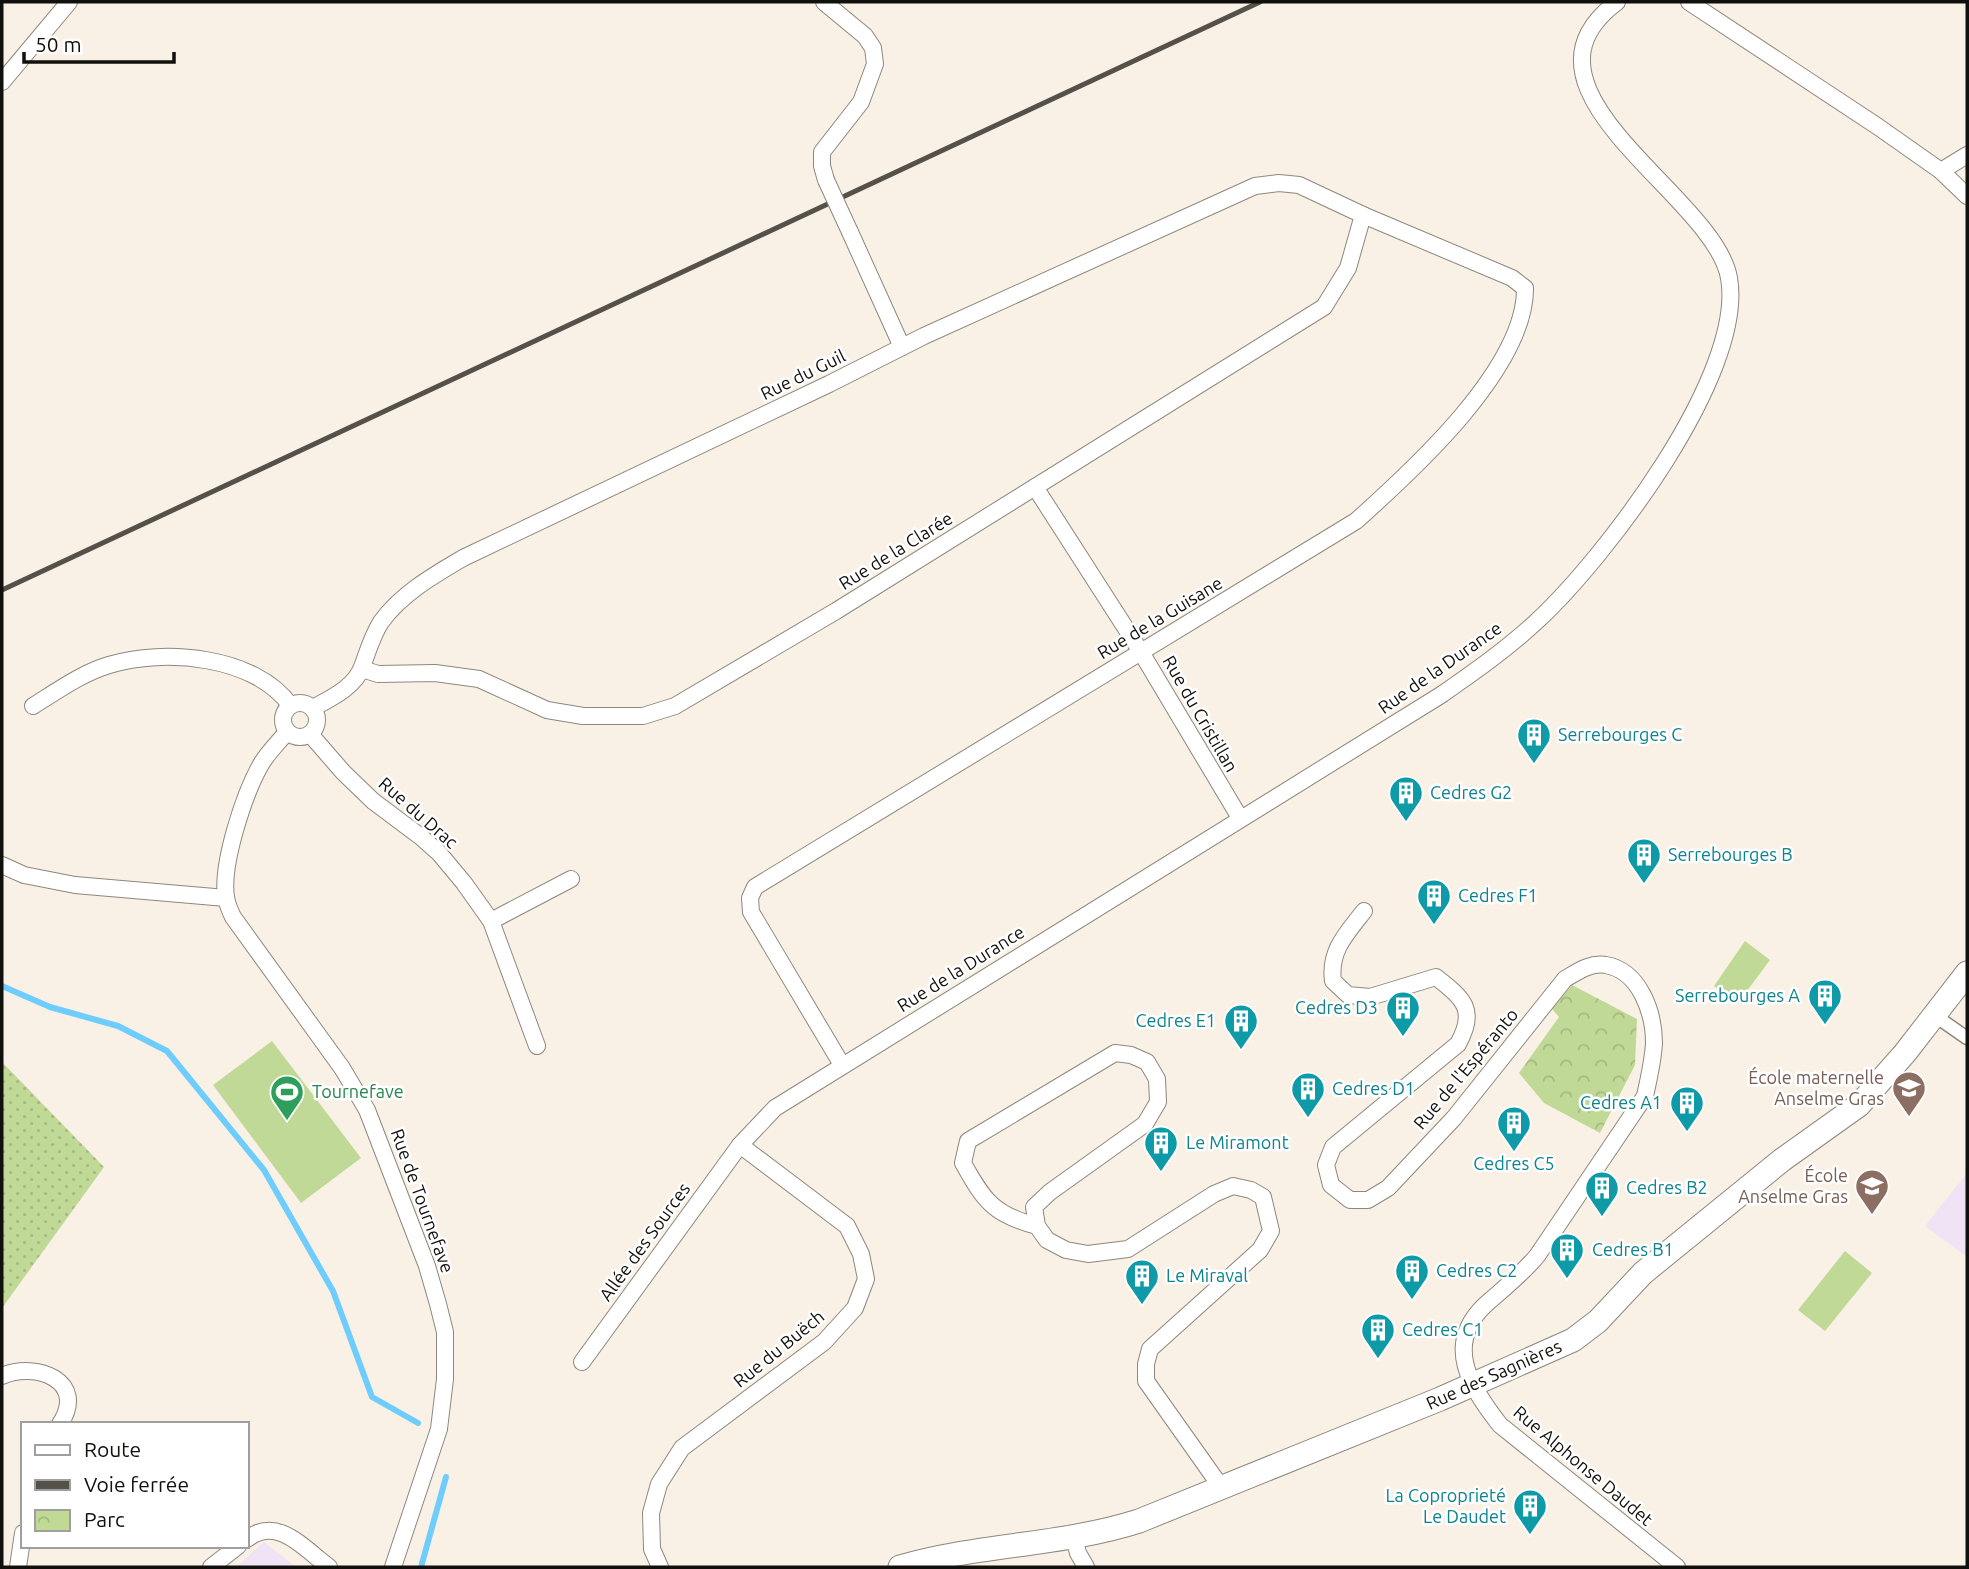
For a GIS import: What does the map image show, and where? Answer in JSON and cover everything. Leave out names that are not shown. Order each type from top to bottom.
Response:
[{"type":"main road","name":"Rue des Sagnières","points":[[900,1567],[985,1550],[1108,1531],[1139,1521],[1474,1385],[1587,1331],[1643,1273],[1782,1160],[1859,1105],[1905,1053],[1967,973]]},
{"type":"street","points":[[2,82],[69,2]]},
{"type":"street","points":[[824,2],[866,36],[873,48],[875,64],[861,102],[822,152],[822,166],[902,347]]},
{"type":"street","name":"Rue de la Durance","points":[[740,1144],[775,1108],[1440,695],[1491,660],[1576,583],[1616,533],[1672,451],[1701,398],[1728,325],[1730,301],[1729,277],[1720,253],[1702,229],[1612,129],[1596,104],[1585,77],[1581,52],[1589,30],[1602,13],[1617,2]]},
{"type":"street","points":[[1689,2],[1877,125],[1941,171],[1967,195]]},
{"type":"street","points":[[1941,171],[1967,155]]},
{"type":"street","name":"Rue du Guil","points":[[313,708],[348,687],[362,669],[373,636],[382,621],[394,607],[429,578],[463,558],[902,347],[1255,186],[1279,183],[1299,185],[1363,215]]},
{"type":"street","name":"Rue de la Clarée","points":[[362,669],[378,674],[435,673],[479,679],[547,710],[583,716],[643,716],[675,706],[836,611],[1324,307],[1348,268],[1363,215]]},
{"type":"street","name":"Rue de la Guisane","points":[[842,1065],[751,912],[750,898],[755,887],[1356,521],[1422,462],[1475,400],[1510,344],[1525,301],[1525,288],[1512,278],[1363,215]]},
{"type":"street","name":"Rue du Cristillan","points":[[1035,487],[1141,652],[1240,818]]},
{"type":"street","points":[[33,706],[70,682],[110,664],[157,658],[204,660],[239,667],[271,684],[290,705]]},
{"type":"street","points":[[302,702],[313,708],[317,722],[310,734],[301,737],[287,732],[283,715],[290,705],[302,702]]},
{"type":"street","points":[[2,865],[24,875],[75,885],[226,898],[230,855],[249,790],[261,763],[287,732]]},
{"type":"street","name":"Rue du Drac","points":[[310,734],[343,772],[373,801],[439,853],[464,883],[491,921],[537,1046]]},
{"type":"street","points":[[491,921],[572,879]]},
{"type":"street","name":"Rue de Tournefave","points":[[226,898],[233,917],[342,1068],[367,1110],[426,1266],[445,1332],[446,1379],[439,1429],[393,1567]]},
{"type":"street","name":"Rue de l'Espéranto","points":[[1364,911],[1338,946],[1331,966],[1333,981],[1348,995],[1370,997],[1436,977],[1454,991],[1465,1005],[1468,1026],[1458,1044],[1333,1147],[1326,1165],[1331,1185],[1350,1200],[1368,1200],[1388,1188],[1454,1118],[1565,979],[1583,968],[1605,965],[1628,975],[1640,990],[1650,1010],[1654,1040],[1652,1067],[1645,1096],[1537,1256],[1467,1327],[1463,1354],[1474,1385]]},
{"type":"street","points":[[1934,1015],[1967,1038]]},
{"type":"street","points":[[1037,1226],[1012,1219],[990,1205],[963,1163],[968,1141],[1115,1053],[1131,1055],[1147,1062],[1157,1079],[1158,1101],[1145,1124],[1050,1192],[1034,1207],[1037,1226],[1047,1240],[1066,1250],[1088,1254],[1128,1249],[1214,1194],[1233,1186],[1251,1190],[1263,1197],[1271,1231],[1260,1250],[1150,1349],[1146,1364],[1146,1381],[1221,1487]]},
{"type":"street","name":"Allée des Sources","points":[[582,1362],[740,1144]]},
{"type":"street","name":"Rue du Buëch","points":[[660,1567],[652,1549],[651,1513],[659,1484],[682,1448],[824,1342],[855,1308],[866,1279],[861,1254],[847,1226],[740,1144]]},
{"type":"street","points":[[2,1376],[23,1369],[38,1371],[62,1384],[68,1394],[68,1408],[61,1422]]},
{"type":"street","name":"Rue Alphonse Daudet","points":[[1474,1385],[1483,1403],[1500,1425],[1677,1567]]},
{"type":"street","points":[[248,1538],[264,1530],[283,1532],[329,1567]]},
{"type":"street","points":[[1074,1537],[1078,1553],[1086,1567]]},
{"type":"street","points":[[18,1567],[21,1547]]},
{"type":"street","points":[[211,1567],[235,1548]]},
{"type":"shaded area","points":[[1967,1173],[1967,1257],[1925,1226]]},
{"type":"shaded area","points":[[264,1542],[296,1567],[236,1567]]},
{"type":"green space","points":[[1745,941],[1770,960],[1738,1003],[1714,986]]},
{"type":"green space","points":[[1572,985],[1637,1019],[1635,1065],[1600,1133],[1544,1103],[1519,1073],[1559,1017],[1552,1009]]},
{"type":"green space","name":"Tournefave","points":[[272,1041],[361,1158],[301,1203],[213,1085]]},
{"type":"green space","points":[[2,1062],[104,1167],[2,1308]]},
{"type":"green space","points":[[1845,1251],[1872,1273],[1825,1331],[1798,1310]]},
{"type":"waterway","points":[[2,986],[50,1007],[118,1026],[167,1051],[264,1170],[333,1291],[372,1397],[418,1423]]},
{"type":"waterway","points":[[421,1567],[446,1477]]},
{"type":"railway","points":[[2,590],[1260,2]]},
{"type":"place","name":"Serrebourges C","points":[[1534,765]]},
{"type":"place","name":"Cedres G2","points":[[1406,823]]},
{"type":"place","name":"Serrebourges B","points":[[1644,885]]},
{"type":"place","name":"Cedres F1","points":[[1434,926]]},
{"type":"place","name":"Serrebourges A","points":[[1825,1026]]},
{"type":"place","name":"Cedres D3","points":[[1403,1038]]},
{"type":"place","name":"Cedres E1","points":[[1241,1051]]},
{"type":"place","name":"École maternelle Anselme Gras","points":[[1909,1118]]},
{"type":"place","name":"Cedres D1","points":[[1308,1119]]},
{"type":"place","name":"Tournefave","points":[[287,1122]]},
{"type":"place","name":"Cedres A1","points":[[1687,1133]]},
{"type":"place","name":"Cedres C5","points":[[1514,1153]]},
{"type":"place","name":"Le Miramont","points":[[1161,1173]]},
{"type":"place","name":"École Anselme Gras","points":[[1872,1216]]},
{"type":"place","name":"Cedres B2","points":[[1602,1218]]},
{"type":"place","name":"Cedres B1","points":[[1567,1280]]},
{"type":"place","name":"Cedres C2","points":[[1412,1301]]},
{"type":"place","name":"Le Miraval","points":[[1142,1306]]},
{"type":"place","name":"Cedres C1","points":[[1378,1360]]},
{"type":"place","name":"La Coproprieté Le Daudet","points":[[1530,1536]]}]
